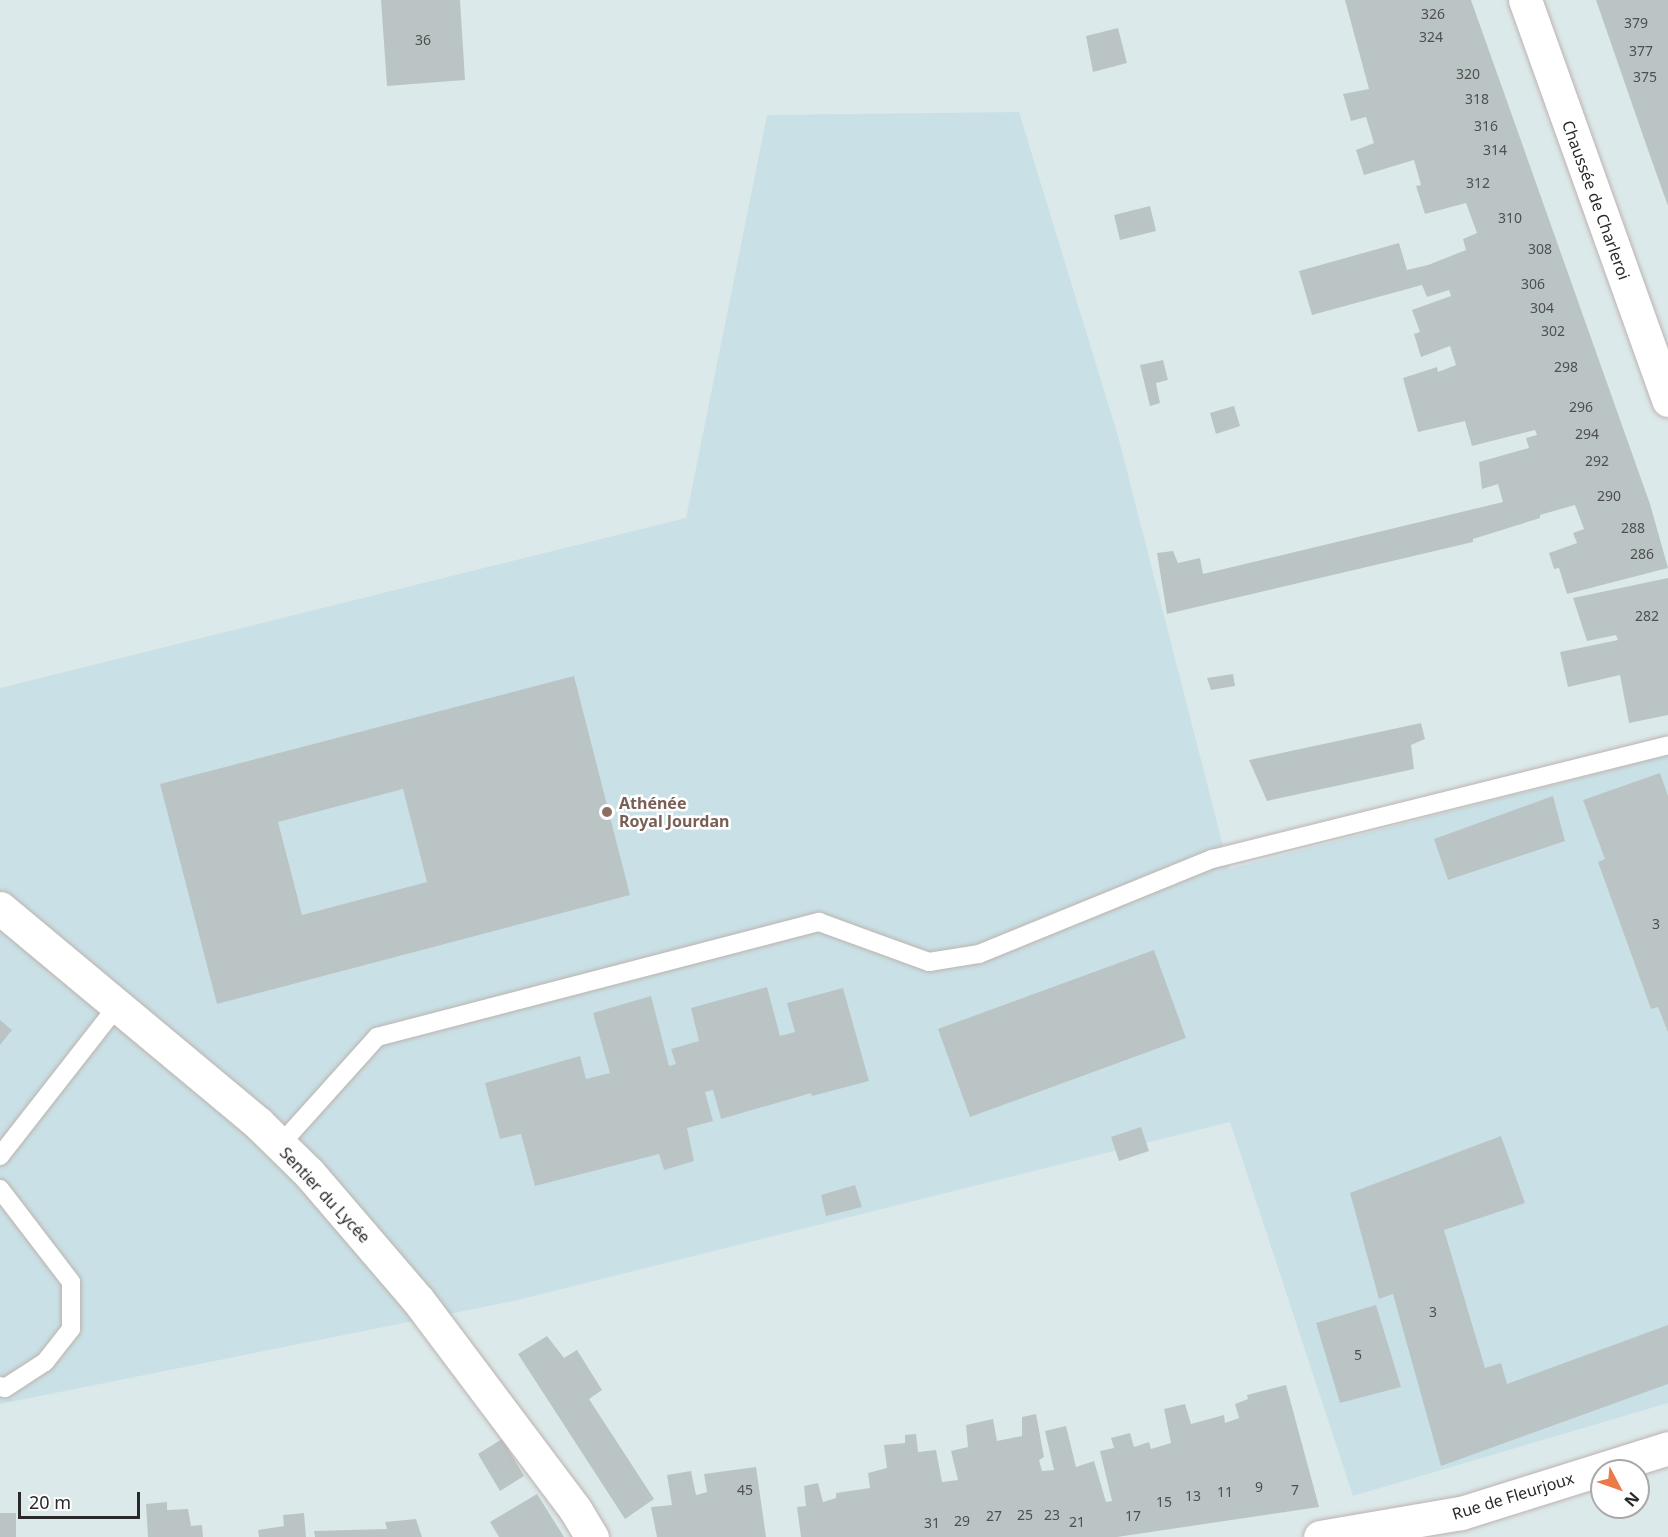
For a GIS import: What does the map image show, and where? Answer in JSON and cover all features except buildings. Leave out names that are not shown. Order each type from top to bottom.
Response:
[{"type":"street","name":"Chaussée de Charleroi","points":[[1525,0],[1668,400]]},
{"type":"street","name":"Sentier du Lycée","points":[[0,908],[258,1123],[309,1173],[418,1300],[575,1509],[592,1537]]},
{"type":"street","name":"Rue de Fleurjoux","points":[[1320,1537],[1461,1513],[1668,1448]]},
{"type":"lane","points":[[279,1146],[377,1037],[819,922],[929,962],[979,954],[1212,859],[1668,745]]},
{"type":"lane","points":[[0,1156],[118,1005]]},
{"type":"lane","points":[[0,1189],[71,1282],[71,1329],[45,1362],[5,1388],[0,1386]]},
{"type":"shaded area","name":"Athénée Royal Jourdan","points":[[1019,112],[1118,436],[1229,869],[1668,755],[1668,1403],[1353,1496],[1230,1122],[514,1301],[0,1404],[0,688],[686,518],[767,115]]},
{"type":"place","name":"Athénée Royal Jourdan","points":[[607,812]]}]
